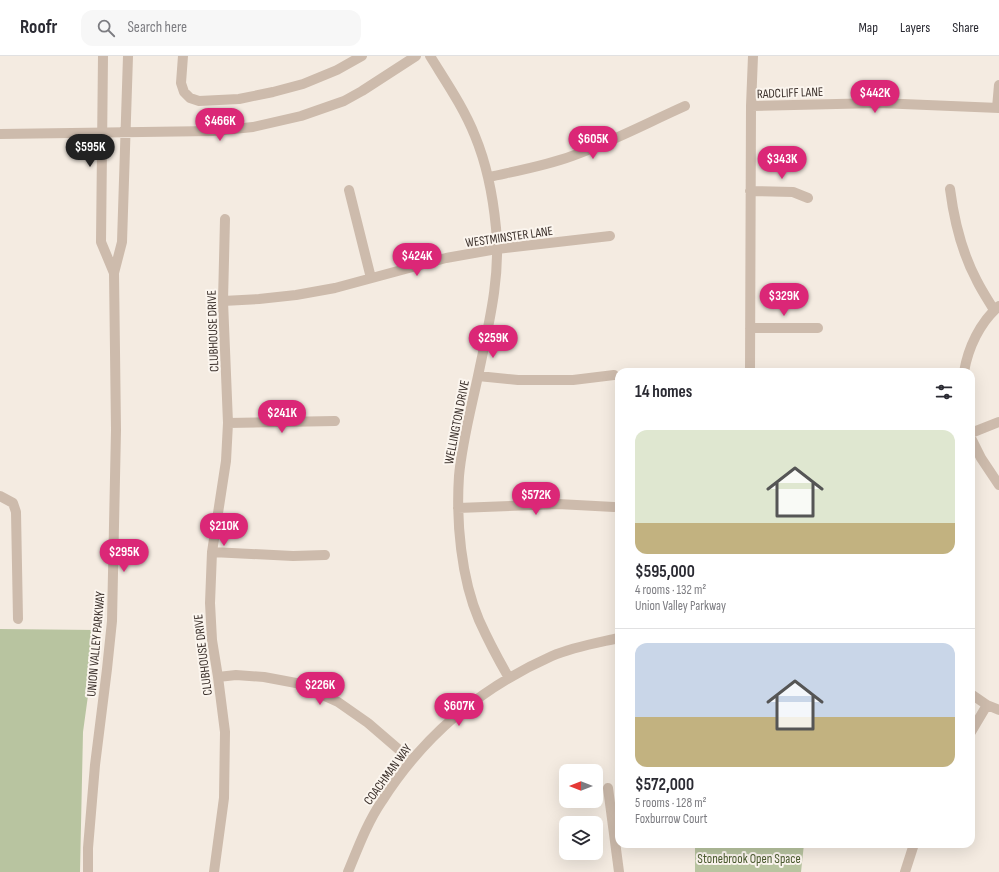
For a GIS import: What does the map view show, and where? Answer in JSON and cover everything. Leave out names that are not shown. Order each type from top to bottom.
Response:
[{"type":"street","name":"UNION VALLEY PARKWAY","points":[[103,56],[101,242],[114,273]]},
{"type":"street","name":"UNION VALLEY PARKWAY","points":[[88,872],[88,848],[95,765],[112,621],[116,430],[114,273],[122,242],[128,56]]},
{"type":"street","points":[[183,56],[181,83],[184,92],[190,98],[199,101],[239,98],[273,92],[303,84],[337,70],[362,56]]},
{"type":"street","points":[[0,134],[213,131],[253,127],[301,116],[344,101],[416,56]]},
{"type":"street","name":"WELLINGTON DRIVE","points":[[430,56],[453,92],[475,135],[488,177],[496,229],[497,249],[494,300],[464,441],[459,475],[458,508],[461,548],[478,619],[493,651],[509,678]]},
{"type":"street","points":[[750,368],[750,106],[753,56]]},
{"type":"street","points":[[998,108],[999,85]]},
{"type":"street","name":"RADCLIFF LANE","points":[[750,106],[879,103],[998,108]]},
{"type":"street","points":[[488,177],[542,165],[571,156],[597,146],[685,106]]},
{"type":"street","points":[[950,189],[952,206],[965,256],[976,281],[997,308],[978,333],[970,347],[965,368]]},
{"type":"street","points":[[349,190],[371,278]]},
{"type":"street","points":[[750,191],[793,192],[808,198]]},
{"type":"street","name":"CLUBHOUSE DRIVE","points":[[214,872],[224,798],[224,732],[212,640],[210,610],[212,552],[226,461],[228,423],[223,301],[225,219]]},
{"type":"street","name":"WESTMINSTER LANE","points":[[223,301],[296,295],[335,288],[446,258],[497,249],[610,236]]},
{"type":"street","points":[[750,328],[818,328]]},
{"type":"street","points":[[478,376],[518,380],[573,380],[614,375]]},
{"type":"street","points":[[228,423],[335,421]]},
{"type":"street","points":[[975,431],[999,422]]},
{"type":"street","points":[[975,446],[999,485]]},
{"type":"street","points":[[0,496],[13,503],[16,512],[18,619]]},
{"type":"street","points":[[458,508],[558,504],[614,507]]},
{"type":"street","points":[[212,552],[293,556],[325,554]]},
{"type":"street","name":"COACHMAN WAY","points":[[348,872],[362,837],[381,801],[411,760],[433,736],[458,713],[483,694],[509,678],[553,656],[586,645],[615,639]]},
{"type":"street","points":[[218,677],[264,677],[296,683],[338,702],[368,723],[411,760]]},
{"type":"street","points":[[975,697],[987,705],[999,710]]},
{"type":"street","points":[[975,725],[987,705]]},
{"type":"street","points":[[608,788],[615,837]]},
{"type":"street","points":[[617,848],[620,872]]},
{"type":"street","points":[[905,872],[913,848]]},
{"type":"green space","points":[[0,629],[97,630],[83,732],[80,872],[0,872]]},
{"type":"green space","name":"Stonebrook Open Space","points":[[695,848],[804,848],[801,872],[695,872]]}]
